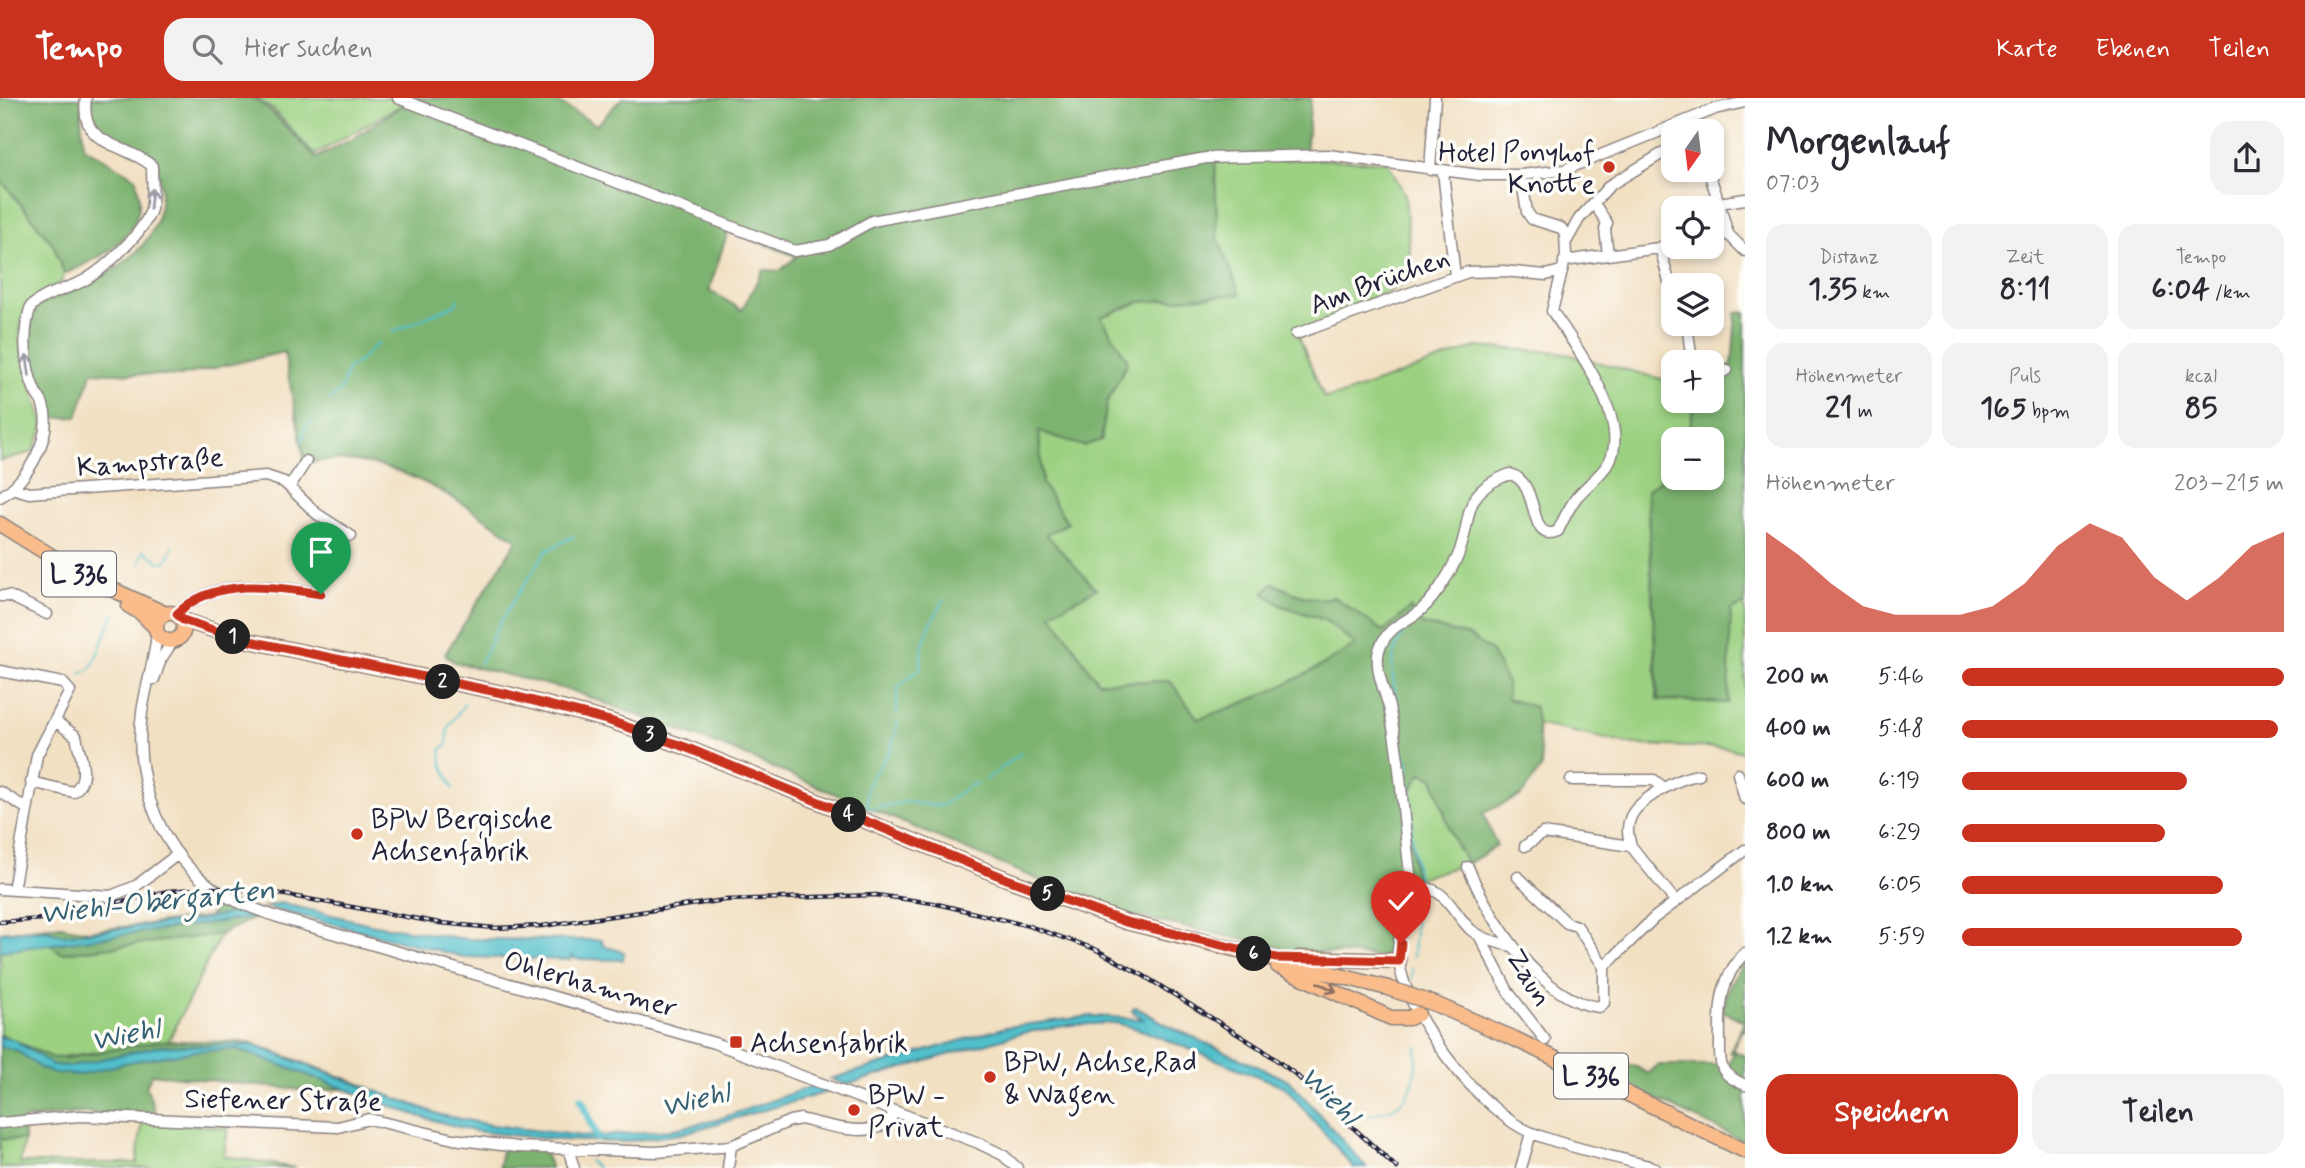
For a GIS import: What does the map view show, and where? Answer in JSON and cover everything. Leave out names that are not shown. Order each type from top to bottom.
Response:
[{"type":"main road","name":"L 336","points":[[0,526],[85,577],[175,616],[240,639],[507,694],[610,721],[685,747],[1007,879],[1126,922],[1276,958],[1388,988],[1434,1004],[1515,1039],[1745,1151]]},
{"type":"main road","name":"L 336","points":[[0,526],[22,547],[64,573],[141,613],[156,630]]},
{"type":"main road","points":[[175,616],[184,629],[176,639],[165,640],[156,630],[158,620],[175,616]]},
{"type":"main road","name":"L 336","points":[[176,639],[240,639]]},
{"type":"main road","name":"L 336","points":[[1217,945],[1281,967],[1391,1017],[1409,1018],[1418,1014]]},
{"type":"main road","name":"L 336","points":[[1276,958],[1399,961]]},
{"type":"street","points":[[4,493],[32,467],[43,429],[43,404],[30,378],[25,344],[27,318],[32,306],[56,290],[84,280],[105,265],[138,232],[151,208],[152,166],[90,131],[84,114],[86,98]]},
{"type":"street","points":[[398,98],[795,251],[829,245],[873,220],[1206,158],[1328,155],[1443,172],[1521,176],[1564,170],[1661,137]]},
{"type":"street","points":[[1430,170],[1435,98]]},
{"type":"street","points":[[1701,119],[1715,109],[1745,102]]},
{"type":"street","points":[[1566,242],[1578,219],[1595,205],[1610,185],[1661,154]]},
{"type":"street","points":[[1443,172],[1455,276]]},
{"type":"street","points":[[1521,176],[1527,212],[1532,219],[1560,228],[1565,233],[1566,242],[1552,311],[1587,363],[1598,386],[1614,429],[1614,446],[1608,464],[1576,499],[1558,531],[1543,532],[1539,527],[1530,491],[1524,480],[1510,474],[1483,487],[1469,508],[1458,557],[1423,607],[1399,622],[1380,646],[1378,664],[1393,727],[1412,887],[1399,961],[1418,1014],[1448,1059],[1478,1094],[1531,1133],[1655,1168]]},
{"type":"street","points":[[1724,201],[1745,199]]},
{"type":"street","points":[[1595,205],[1607,223],[1605,229],[1608,255]]},
{"type":"street","points":[[1724,220],[1728,234],[1745,251]]},
{"type":"street","points":[[1724,235],[1728,234]]},
{"type":"street","name":"Am Brüchen","points":[[1296,334],[1455,276],[1503,271],[1546,275],[1562,266],[1608,255],[1661,247]]},
{"type":"street","points":[[290,486],[306,461]]},
{"type":"street","name":"Kampstraße","points":[[4,493],[266,476],[290,486],[317,513],[351,536]]},
{"type":"street","points":[[175,616],[189,601],[211,592],[251,588],[291,589],[321,594]]},
{"type":"street","points":[[0,596],[9,596],[47,614]]},
{"type":"street","points":[[0,889],[111,896],[136,886],[178,854],[152,808],[145,786],[141,736],[156,630]]},
{"type":"street","points":[[146,694],[161,659],[176,639]]},
{"type":"street","points":[[0,671],[63,682],[70,691],[70,696],[37,755],[13,890]]},
{"type":"street","points":[[31,782],[73,792],[79,788],[85,771],[76,736],[55,722]]},
{"type":"street","points":[[1738,774],[1745,799]]},
{"type":"street","points":[[1676,902],[1631,846],[1628,832],[1631,816],[1664,788],[1686,776],[1699,775]]},
{"type":"street","points":[[1571,780],[1654,780],[1664,788]]},
{"type":"street","points":[[0,792],[26,808]]},
{"type":"street","points":[[1525,846],[1543,833],[1631,846]]},
{"type":"street","points":[[1518,877],[1567,923],[1577,926],[1604,967],[1654,918],[1745,850]]},
{"type":"street","name":"Ohlerhammer","points":[[178,854],[213,888],[270,915],[678,1032],[976,1142],[1003,1155],[1017,1168]]},
{"type":"street","name":"Zaun","points":[[1468,867],[1475,886],[1512,946],[1557,991],[1594,1007],[1602,1006],[1604,967]]},
{"type":"street","name":"Zaun","points":[[1412,887],[1429,888],[1444,895],[1470,929],[1479,935],[1512,946]]},
{"type":"street","name":"Zaun","points":[[1479,935],[1520,1012],[1545,1040]]},
{"type":"street","points":[[1745,953],[1737,961],[1720,998],[1720,1033],[1721,1067],[1728,1076],[1745,1085]]},
{"type":"street","name":"Siefener Straße","points":[[0,1123],[80,1115],[338,1127],[369,1119],[453,1139],[517,1147],[656,1152],[731,1146],[801,1119],[868,1130],[886,1124],[895,1111]]},
{"type":"street","points":[[1521,1168],[1531,1133]]},
{"type":"street","points":[[728,1168],[731,1146]]},
{"type":"street","points":[[568,1148],[574,1168]]},
{"type":"green space","points":[[0,98],[83,98],[81,117],[84,147],[136,178],[139,206],[136,219],[130,230],[111,249],[64,274],[53,244],[0,179]]},
{"type":"green space","points":[[90,98],[253,98],[272,112],[316,158],[351,140],[406,103],[398,98],[550,98],[597,125],[622,98],[1311,98],[1306,153],[1215,156],[1217,236],[1240,294],[1140,302],[1101,317],[1128,361],[1107,402],[1101,440],[1083,446],[1039,431],[1042,484],[1068,523],[1046,534],[1096,589],[1051,613],[1098,682],[1170,681],[1198,719],[1279,687],[1356,645],[1325,620],[1282,606],[1264,593],[1273,583],[1302,596],[1334,597],[1384,632],[1410,608],[1422,624],[1469,636],[1492,652],[1507,684],[1507,699],[1535,707],[1542,767],[1521,796],[1483,813],[1497,846],[1467,864],[1452,836],[1433,778],[1421,773],[1407,796],[1415,879],[1401,879],[1385,957],[1297,951],[1115,912],[722,746],[573,691],[454,662],[445,654],[517,540],[444,493],[391,469],[363,462],[335,460],[305,463],[284,352],[179,376],[92,372],[77,417],[49,418],[49,392],[39,388],[30,354],[28,336],[34,313],[47,300],[93,281],[130,258],[144,243],[154,226],[160,207],[161,185],[156,160],[126,149],[109,139],[87,116]],"holes":[[[728,231],[797,256],[780,271],[763,270],[742,310],[709,290]]]},
{"type":"green space","points":[[256,98],[393,98],[403,104],[314,155],[275,111]]},
{"type":"green space","points":[[1215,155],[1388,162],[1405,195],[1412,280],[1299,337],[1324,398],[1345,394],[1476,347],[1559,352],[1661,379],[1661,413],[1693,413],[1690,427],[1661,427],[1661,480],[1647,490],[1657,700],[1728,702],[1724,606],[1745,597],[1745,753],[1728,748],[1634,745],[1535,724],[1535,707],[1507,699],[1469,636],[1422,624],[1384,632],[1334,597],[1302,596],[1273,583],[1282,606],[1325,620],[1356,645],[1279,687],[1198,719],[1170,681],[1098,682],[1050,613],[1045,534],[1068,523],[1042,484],[1039,430],[1083,446],[1101,440],[1107,402],[1128,361],[1100,317],[1140,302],[1239,294],[1217,236]]},
{"type":"green space","points":[[0,179],[53,244],[64,274],[61,283],[29,304],[22,318],[20,332],[25,365],[43,421],[42,430],[33,452],[0,461]]},
{"type":"green space","points":[[1745,312],[1745,604],[1731,610],[1728,703],[1658,700],[1647,490],[1661,480],[1661,490],[1724,490],[1724,427],[1690,427],[1693,413],[1724,413],[1724,368],[1732,366],[1736,313]]},
{"type":"green space","points":[[1421,773],[1433,778],[1452,836],[1467,864],[1415,879],[1407,796]]},
{"type":"green space","points":[[223,902],[256,917],[221,934],[62,953],[49,944],[0,932],[60,926],[88,931],[208,917]]},
{"type":"green space","points":[[221,934],[168,1042],[53,1058],[0,1034],[0,951],[49,944],[62,953]]},
{"type":"green space","points":[[1745,960],[1745,1030],[1742,1029],[1732,1050],[1745,1056],[1745,1142],[1583,1064],[1625,1063],[1648,1074],[1658,1065],[1728,1065],[1734,1054],[1730,1052],[1744,1021],[1722,1011],[1729,987]]},
{"type":"green space","points":[[0,1034],[53,1058],[69,1058],[159,1041],[248,1042],[369,1087],[310,1091],[152,1074],[146,1086],[156,1113],[78,1113],[24,1119],[24,1140],[0,1139]]},
{"type":"green space","points":[[142,1121],[228,1128],[224,1156],[295,1168],[0,1168],[0,1139],[24,1140],[20,1163],[137,1163]]},
{"type":"green space","points":[[502,1147],[543,1149],[551,1168],[499,1168]]},
{"type":"water","points":[[280,903],[375,925],[465,939],[602,940],[603,946],[624,952],[623,960],[575,959],[572,955],[571,960],[464,957],[265,907]]},
{"type":"water","points":[[242,911],[256,917],[0,951],[0,932],[47,930],[62,935],[204,919]]},
{"type":"water","points":[[1135,1007],[1175,1029],[1290,1081],[1367,1168],[1354,1168],[1285,1087],[1144,1031],[1116,1023],[1071,1025],[1022,1033],[846,1085],[831,1079],[1006,1027],[1092,1016],[1143,1019],[1132,1011]]},
{"type":"water","points":[[0,1037],[13,1039],[53,1065],[71,1066],[159,1046],[253,1045],[441,1115],[491,1125],[591,1137],[592,1134],[602,1136],[670,1130],[716,1120],[812,1086],[827,1092],[681,1134],[622,1142],[560,1140],[473,1131],[418,1116],[237,1049],[197,1051],[129,1062],[80,1075],[52,1073],[40,1068],[18,1051],[0,1046]]},
{"type":"waterway","points":[[393,332],[456,304],[458,299]]},
{"type":"waterway","points":[[329,400],[341,390],[348,368],[379,343]]},
{"type":"waterway","points":[[302,442],[305,429],[311,421]]},
{"type":"waterway","points":[[480,663],[500,622],[546,551],[574,536]]},
{"type":"waterway","points":[[140,563],[144,550],[160,562],[166,562],[173,547]]},
{"type":"waterway","points":[[898,714],[898,687],[921,668],[924,641],[944,600]]},
{"type":"waterway","points":[[81,674],[92,667],[114,614]]},
{"type":"waterway","points":[[1401,745],[1392,669],[1399,639],[1410,623]]},
{"type":"waterway","points":[[453,788],[442,764],[441,750],[447,744],[448,728],[465,703]]},
{"type":"waterway","points":[[898,723],[891,749],[867,785],[867,805],[870,809],[905,802],[941,806],[969,786],[979,783]]},
{"type":"waterway","points":[[1402,750],[1409,766],[1406,777],[1411,791],[1412,835],[1418,880]]},
{"type":"waterway","points":[[986,780],[1021,753]]},
{"type":"waterway","points":[[1413,957],[1417,896]]},
{"type":"waterway","points":[[1412,967],[1412,979]]},
{"type":"waterway","name":"Wiehl","points":[[1359,1116],[1388,1110],[1406,1097],[1415,1076],[1417,1046]]},
{"type":"waterway","points":[[581,1099],[597,1138]]},
{"type":"waterway","points":[[589,1161],[597,1168]]},
{"type":"railway","points":[[0,922],[42,919],[168,891],[213,888],[264,891],[440,923],[495,928],[542,926],[725,900],[876,895],[933,903],[1029,926],[1095,949],[1144,976],[1263,1050],[1295,1074],[1397,1168]]},
{"type":"place","name":"Hotel Ponyhof Knotte","points":[[1609,167]]},
{"type":"place","name":"BPW Bergische Achsenfabrik","points":[[357,834]]},
{"type":"place","name":"Achsenfabrik","points":[[736,1042]]},
{"type":"place","name":"BPW, Achse,Rad & Wagen","points":[[990,1077]]},
{"type":"place","name":"BPW - Privat","points":[[854,1110]]},
{"type":"route","points":[[321,594],[291,589],[251,588],[211,592],[189,601],[177,614],[183,620],[240,639],[507,694],[610,721],[685,747],[1007,879],[1126,922],[1276,958],[1399,961],[1401,943]]},
{"type":"water label","name":"Wiehl-Obergarten","points":[[157,901]]}]
